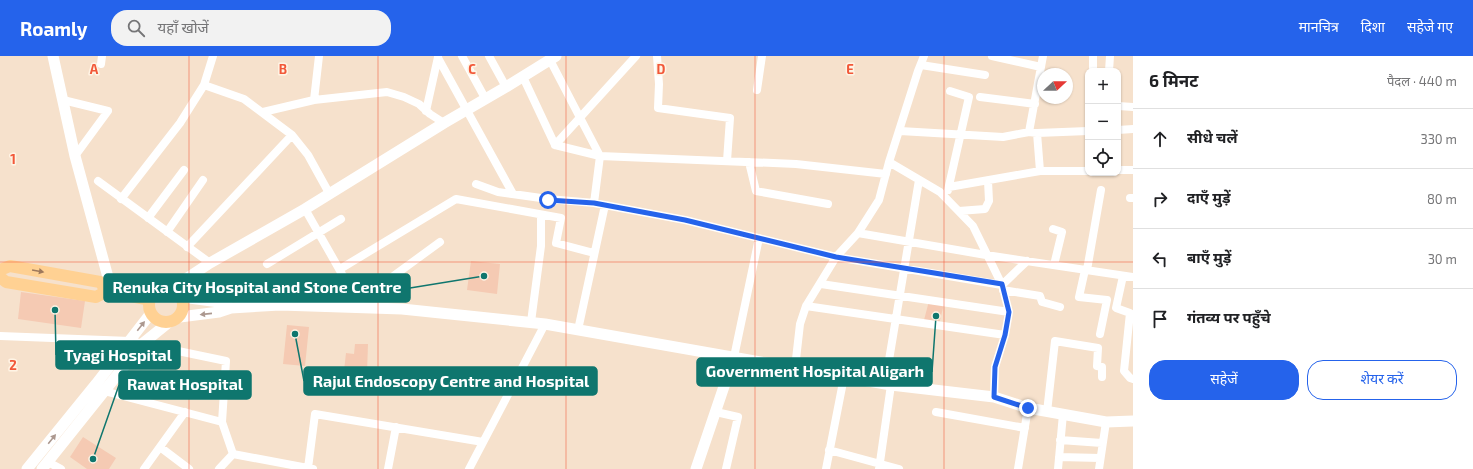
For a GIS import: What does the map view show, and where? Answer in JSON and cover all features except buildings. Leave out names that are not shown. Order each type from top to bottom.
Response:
[{"type":"main road","points":[[0,270],[10,266],[100,282],[109,292]]},
{"type":"main road","points":[[0,277],[6,282],[96,297],[109,292],[150,300]]},
{"type":"main road","points":[[165,287],[172,288],[182,297],[184,304],[183,311],[180,317],[174,321],[168,323],[161,322],[155,319],[151,313],[149,307],[150,300],[158,289],[165,287]]},
{"type":"street","points":[[53,56],[75,156],[109,292]]},
{"type":"street","points":[[121,199],[180,123],[204,86],[212,56]]},
{"type":"street","points":[[314,100],[319,56]]},
{"type":"street","points":[[462,56],[485,98]]},
{"type":"street","points":[[489,56],[506,87]]},
{"type":"street","points":[[555,145],[636,56]]},
{"type":"street","points":[[657,56],[659,84],[658,108],[730,118],[727,161]]},
{"type":"street","points":[[757,90],[762,56]]},
{"type":"street","points":[[795,368],[800,324],[806,306],[821,284],[836,257],[858,233],[879,200],[889,162],[924,56]]},
{"type":"street","points":[[992,56],[1041,67]]},
{"type":"street","points":[[1040,171],[1033,133],[1035,104],[1043,56]]},
{"type":"street","points":[[1093,56],[1093,68]]},
{"type":"street","points":[[1109,68],[1110,56]]},
{"type":"street","points":[[426,111],[438,57]]},
{"type":"street","points":[[438,57],[513,194]]},
{"type":"street","points":[[172,288],[210,263],[305,209],[553,58],[600,156],[594,203]]},
{"type":"street","points":[[920,65],[984,75]]},
{"type":"street","points":[[523,77],[555,145]]},
{"type":"street","points":[[204,86],[244,99],[292,135],[308,155],[329,193]]},
{"type":"street","points":[[945,197],[949,187],[969,97],[950,91]]},
{"type":"street","points":[[263,112],[314,100],[387,92],[404,97],[418,104],[444,123]]},
{"type":"street","points":[[980,97],[1035,104]]},
{"type":"street","points":[[63,100],[108,111],[75,156]]},
{"type":"street","points":[[1121,106],[1133,107]]},
{"type":"street","points":[[1121,130],[1133,129]]},
{"type":"street","points":[[900,131],[1003,137],[1033,133],[1085,131]]},
{"type":"street","points":[[186,246],[292,135]]},
{"type":"street","points":[[555,145],[600,156],[796,164],[886,174]]},
{"type":"street","points":[[749,162],[756,191],[828,204]]},
{"type":"street","points":[[889,162],[940,192],[973,226],[1002,287],[1009,312],[1005,335],[995,367],[994,397]]},
{"type":"street","points":[[148,218],[184,170]]},
{"type":"street","points":[[1121,170],[1133,170]]},
{"type":"street","points":[[949,187],[1040,171],[1085,171]]},
{"type":"street","points":[[167,232],[204,180]]},
{"type":"street","points":[[879,466],[896,319],[919,180]]},
{"type":"street","points":[[98,181],[210,263]]},
{"type":"street","points":[[959,211],[985,209],[988,202],[988,181]]},
{"type":"street","points":[[476,184],[498,192],[548,200],[594,203],[685,220],[836,257],[904,268],[1002,287],[1040,296],[1042,302],[1060,307]]},
{"type":"street","points":[[1100,334],[1107,300],[1079,297],[1086,270],[1101,190]]},
{"type":"street","points":[[340,270],[456,199],[561,218],[556,243],[594,254]]},
{"type":"street","points":[[578,330],[604,205]]},
{"type":"street","points":[[305,209],[347,283]]},
{"type":"street","points":[[531,322],[541,246],[541,214]]},
{"type":"street","points":[[267,264],[341,219]]},
{"type":"street","points":[[1053,229],[1062,232],[1054,265]]},
{"type":"street","points":[[858,233],[986,255],[1133,277]]},
{"type":"street","points":[[696,469],[734,357],[759,238]]},
{"type":"street","points":[[352,308],[440,242]]},
{"type":"street","points":[[1002,287],[1027,261]]},
{"type":"street","points":[[1123,276],[1116,308],[1130,313],[1124,371],[1130,378],[1133,379]]},
{"type":"street","points":[[821,284],[1009,312]]},
{"type":"street","points":[[182,297],[219,302],[231,308]]},
{"type":"street","points":[[180,317],[219,312],[231,308],[280,305],[402,309],[531,322],[844,377],[994,397],[1028,408],[1106,422],[1133,421]]},
{"type":"street","points":[[806,306],[1005,335]]},
{"type":"street","points":[[27,469],[151,313]]},
{"type":"street","points":[[61,469],[45,465],[142,344],[168,323]]},
{"type":"street","points":[[469,469],[545,324]]},
{"type":"street","points":[[0,336],[130,340],[142,344],[226,361],[222,422],[233,454]]},
{"type":"street","points":[[1047,412],[1056,341],[1098,348],[1097,366],[1102,367],[1102,377]]},
{"type":"street","points":[[826,469],[844,377]]},
{"type":"street","points":[[104,391],[222,422]]},
{"type":"street","points":[[1018,469],[1028,408]]},
{"type":"street","points":[[144,469],[185,412]]},
{"type":"street","points":[[716,412],[738,416],[726,469]]},
{"type":"street","points":[[936,412],[1025,428]]},
{"type":"street","points":[[233,454],[311,468],[315,414],[483,442]]},
{"type":"street","points":[[1058,469],[1063,414]]},
{"type":"street","points":[[1099,469],[1106,422]]},
{"type":"street","points":[[388,469],[396,427]]},
{"type":"street","points":[[1060,440],[1102,443]]},
{"type":"street","points":[[160,447],[189,469]]},
{"type":"street","points":[[829,450],[879,466],[899,469]]},
{"type":"street","points":[[219,469],[233,454]]},
{"type":"street","points":[[1059,457],[1100,458]]},
{"type":"shaded area","points":[[0,56],[1133,56],[1133,469],[0,469]]},
{"type":"place","name":"Renuka City Hospital and Stone Centre","points":[[484,276]]},
{"type":"place","name":"Tyagi Hospital","points":[[55,310]]},
{"type":"place","name":"Government Hospital Aligarh","points":[[936,316]]},
{"type":"place","name":"Rajul Endoscopy Centre and Hospital","points":[[295,334]]},
{"type":"place","name":"Rawat Hospital","points":[[93,459]]},
{"type":"route","points":[[548,200],[594,203],[685,220],[836,257],[1002,284],[1009,312],[1005,335],[995,367],[994,397],[1028,408]]}]
